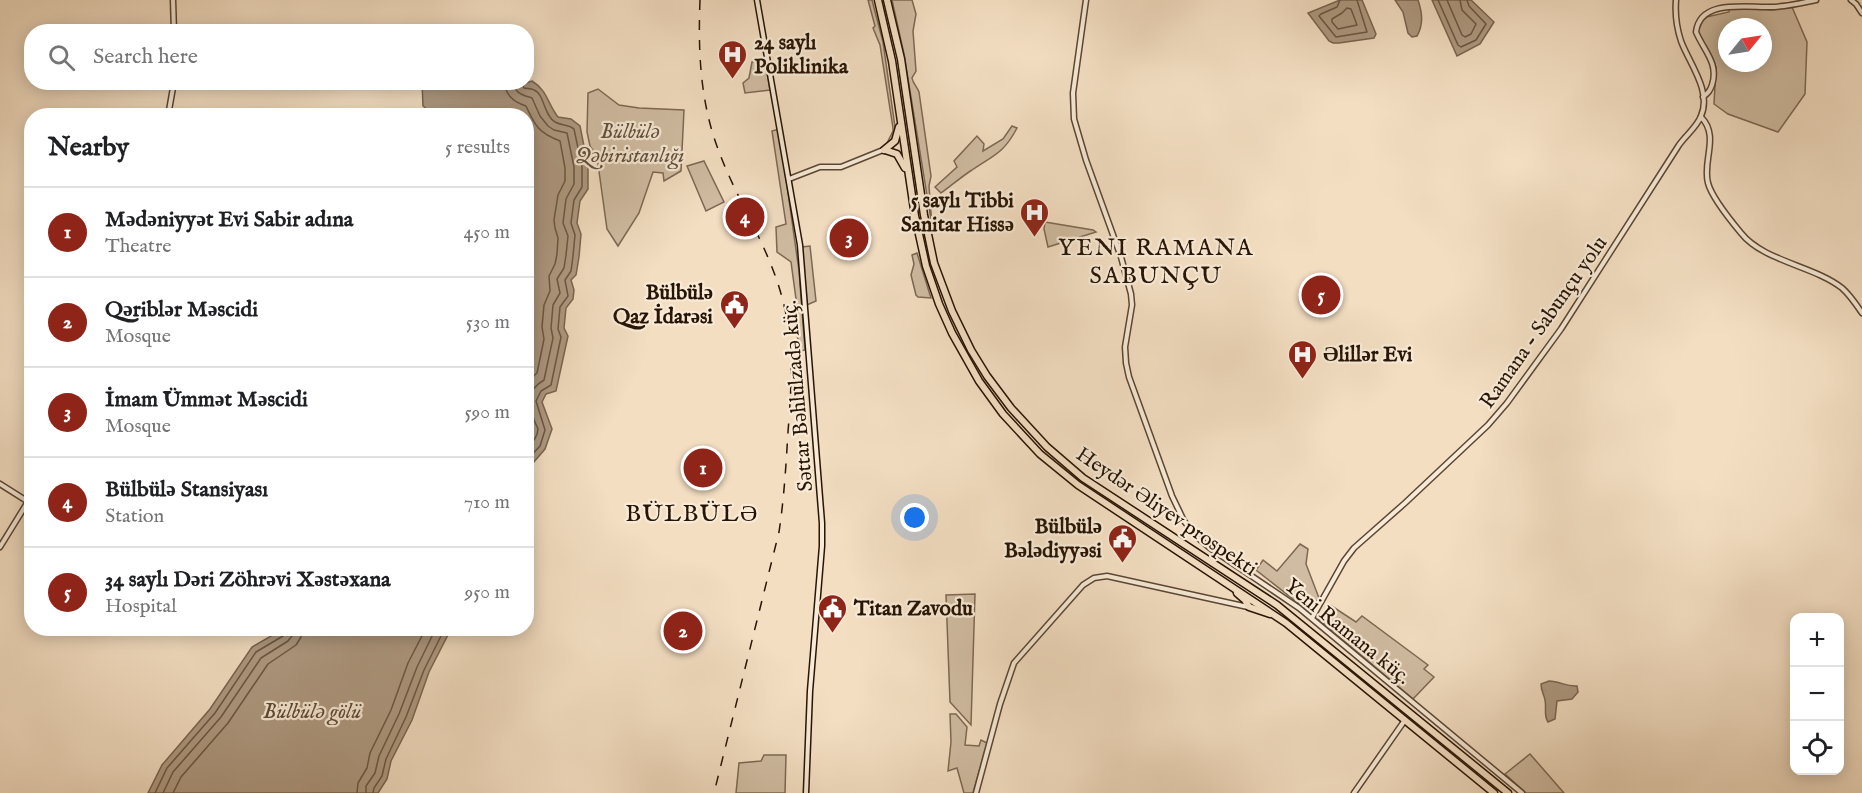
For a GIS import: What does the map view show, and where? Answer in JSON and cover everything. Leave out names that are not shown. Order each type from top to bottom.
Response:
[{"type":"highway","name":"Heydər Əliyev prospekti","points":[[878,0],[888,42],[921,245],[934,291],[964,355],[991,398],[1023,437],[1078,485],[1286,623],[1494,793]]},
{"type":"highway","name":"Heydər Əliyev prospekti","points":[[887,0],[901,59],[924,215],[934,263],[952,311],[971,351],[1011,408],[1047,447],[1083,478],[1277,605],[1508,793]]},
{"type":"highway","points":[[884,150],[893,145],[897,137],[899,124],[897,102]]},
{"type":"highway","points":[[884,150],[893,152],[900,158],[910,184]]},
{"type":"highway","points":[[1214,574],[1243,598],[1249,607],[1286,623]]},
{"type":"street","points":[[173,0],[174,24]]},
{"type":"street","name":"Səttar Bəhlulzadə küç.","points":[[757,0],[800,245],[822,523],[822,553],[810,691],[806,793]]},
{"type":"street","name":"Yeni Ramana küç.","points":[[1086,0],[1073,93],[1074,119],[1129,285],[1132,303],[1125,347],[1127,368],[1164,477],[1180,513],[1198,538],[1210,548],[1290,600],[1522,793]]},
{"type":"street","points":[[1676,0],[1679,34],[1703,97],[1704,108],[1701,117],[1710,133],[1708,183],[1716,198],[1743,236],[1758,248],[1836,284],[1845,291],[1862,313]]},
{"type":"street","points":[[1724,2],[1785,7],[1816,0]]},
{"type":"street","points":[[1851,0],[1862,13]]},
{"type":"street","points":[[1703,97],[1710,91],[1714,76],[1712,60],[1696,32],[1701,14],[1707,6]]},
{"type":"street","points":[[169,108],[173,90]]},
{"type":"street","name":"Ramana - Sabunçu yolu","points":[[1311,618],[1354,548],[1488,425],[1520,386],[1580,300],[1679,145],[1701,117]]},
{"type":"street","points":[[789,179],[820,167],[841,167],[884,150]]},
{"type":"street","points":[[0,484],[24,499]]},
{"type":"street","points":[[0,548],[24,508]]},
{"type":"street","points":[[976,793],[1012,667],[1086,582],[1107,576],[1249,607]]},
{"type":"street","points":[[1354,793],[1405,720]]},
{"type":"green space","points":[[868,0],[872,0],[883,42],[896,134],[896,137],[885,147],[893,128],[880,45],[873,28],[875,26]]},
{"type":"green space","points":[[892,0],[912,0],[916,14],[913,31],[916,71],[912,78],[919,92],[931,176],[929,186],[932,226],[904,54]]},
{"type":"green space","points":[[1730,5],[1771,10],[1792,7],[1807,42],[1805,94],[1778,132],[1728,114],[1714,104],[1716,67],[1698,31],[1702,18],[1729,12]]},
{"type":"green space","points":[[765,60],[770,90],[745,93],[743,83],[749,78],[752,62]]},
{"type":"green space","name":"Bülbülə Qəbiristanlığı","points":[[598,89],[619,105],[684,110],[681,171],[664,181],[663,173],[653,172],[639,213],[618,246],[607,229],[597,157],[590,146],[587,132],[588,93]]},
{"type":"green space","points":[[1012,126],[1017,128],[1008,143],[998,153],[941,193],[935,187],[957,167],[954,161],[977,136],[984,144],[983,151],[1003,139]]},
{"type":"green space","points":[[779,129],[799,271],[805,350],[800,351],[794,318],[798,314],[791,262],[777,252],[776,227],[786,224],[772,131]]},
{"type":"green space","points":[[704,161],[724,202],[706,211],[687,166]]},
{"type":"green space","points":[[1045,222],[1096,232],[1048,247],[1044,229]]},
{"type":"green space","points":[[810,246],[816,301],[807,305],[802,247]]},
{"type":"green space","points":[[917,253],[931,298],[916,295],[911,275],[914,264],[912,255]]},
{"type":"green space","points":[[1300,544],[1308,549],[1306,564],[1319,598],[1308,611],[1256,570],[1263,560],[1277,571]]},
{"type":"green space","points":[[975,594],[971,725],[950,702],[946,595]]},
{"type":"green space","points":[[1330,605],[1356,622],[1362,616],[1428,665],[1424,669],[1434,677],[1413,699],[1318,619]]},
{"type":"green space","points":[[950,714],[956,714],[967,727],[965,745],[979,746],[981,740],[987,743],[973,793],[964,793],[957,768],[948,771],[951,742]]},
{"type":"green space","points":[[1530,754],[1564,793],[1526,793],[1505,774]]},
{"type":"green space","points":[[764,755],[786,755],[785,793],[736,793],[739,763],[761,761]]},
{"type":"water","points":[[1340,0],[1362,0],[1376,34],[1374,38],[1339,43],[1329,41],[1308,13]]},
{"type":"water","points":[[1395,0],[1418,0],[1422,18],[1417,36],[1412,37],[1408,33],[1403,12]]},
{"type":"water","points":[[1432,0],[1471,0],[1494,22],[1480,44],[1457,56]]},
{"type":"water","points":[[534,83],[544,93],[558,117],[571,119],[580,126],[588,166],[588,189],[580,201],[577,223],[581,234],[579,257],[576,275],[571,280],[574,290],[573,299],[566,308],[564,328],[568,336],[556,391],[546,394],[542,402],[552,429],[545,449],[534,462],[534,108],[425,108],[423,106],[422,90],[534,90]]},
{"type":"water","name":"Bülbülə gölü","points":[[271,636],[447,636],[429,672],[412,720],[391,761],[387,779],[378,793],[148,793],[162,765],[210,709],[252,647]]},
{"type":"water","points":[[1549,681],[1577,686],[1578,692],[1572,699],[1557,701],[1555,719],[1548,722],[1541,684]]},
{"type":"railway","points":[[700,0],[700,56],[707,112],[725,166],[773,269],[788,324],[791,359],[786,469],[779,532],[714,793]]},
{"type":"place","name":"24 saylı Poliklinika","points":[[733,80]]},
{"type":"place","name":"Bülbülə Stansiyası","points":[[745,217]]},
{"type":"place","name":"İmam Ümmət Məscidi","points":[[849,238]]},
{"type":"place","name":"5 saylı Tibbi Sanitar Hissə","points":[[1035,238]]},
{"type":"place","name":"34 saylı Dəri Zöhrəvi Xəstəxana","points":[[1321,295]]},
{"type":"place","name":"Bülbülə Qaz İdarəsi","points":[[734,330]]},
{"type":"place","name":"Əlillər Evi","points":[[1302,380]]},
{"type":"place","name":"Mədəniyyət Evi Sabir adına","points":[[703,468]]},
{"type":"place","name":"Bülbülə Bələdiyyəsi","points":[[1123,564]]},
{"type":"place","name":"Qəriblər Məscidi","points":[[683,631]]},
{"type":"place","name":"Titan Zavodu","points":[[833,634]]},
{"type":"district","name":"YENI RAMANA SABUNÇU","points":[[1156,261]]},
{"type":"district","name":"BÜLBÜLƏ","points":[[692,513]]}]
